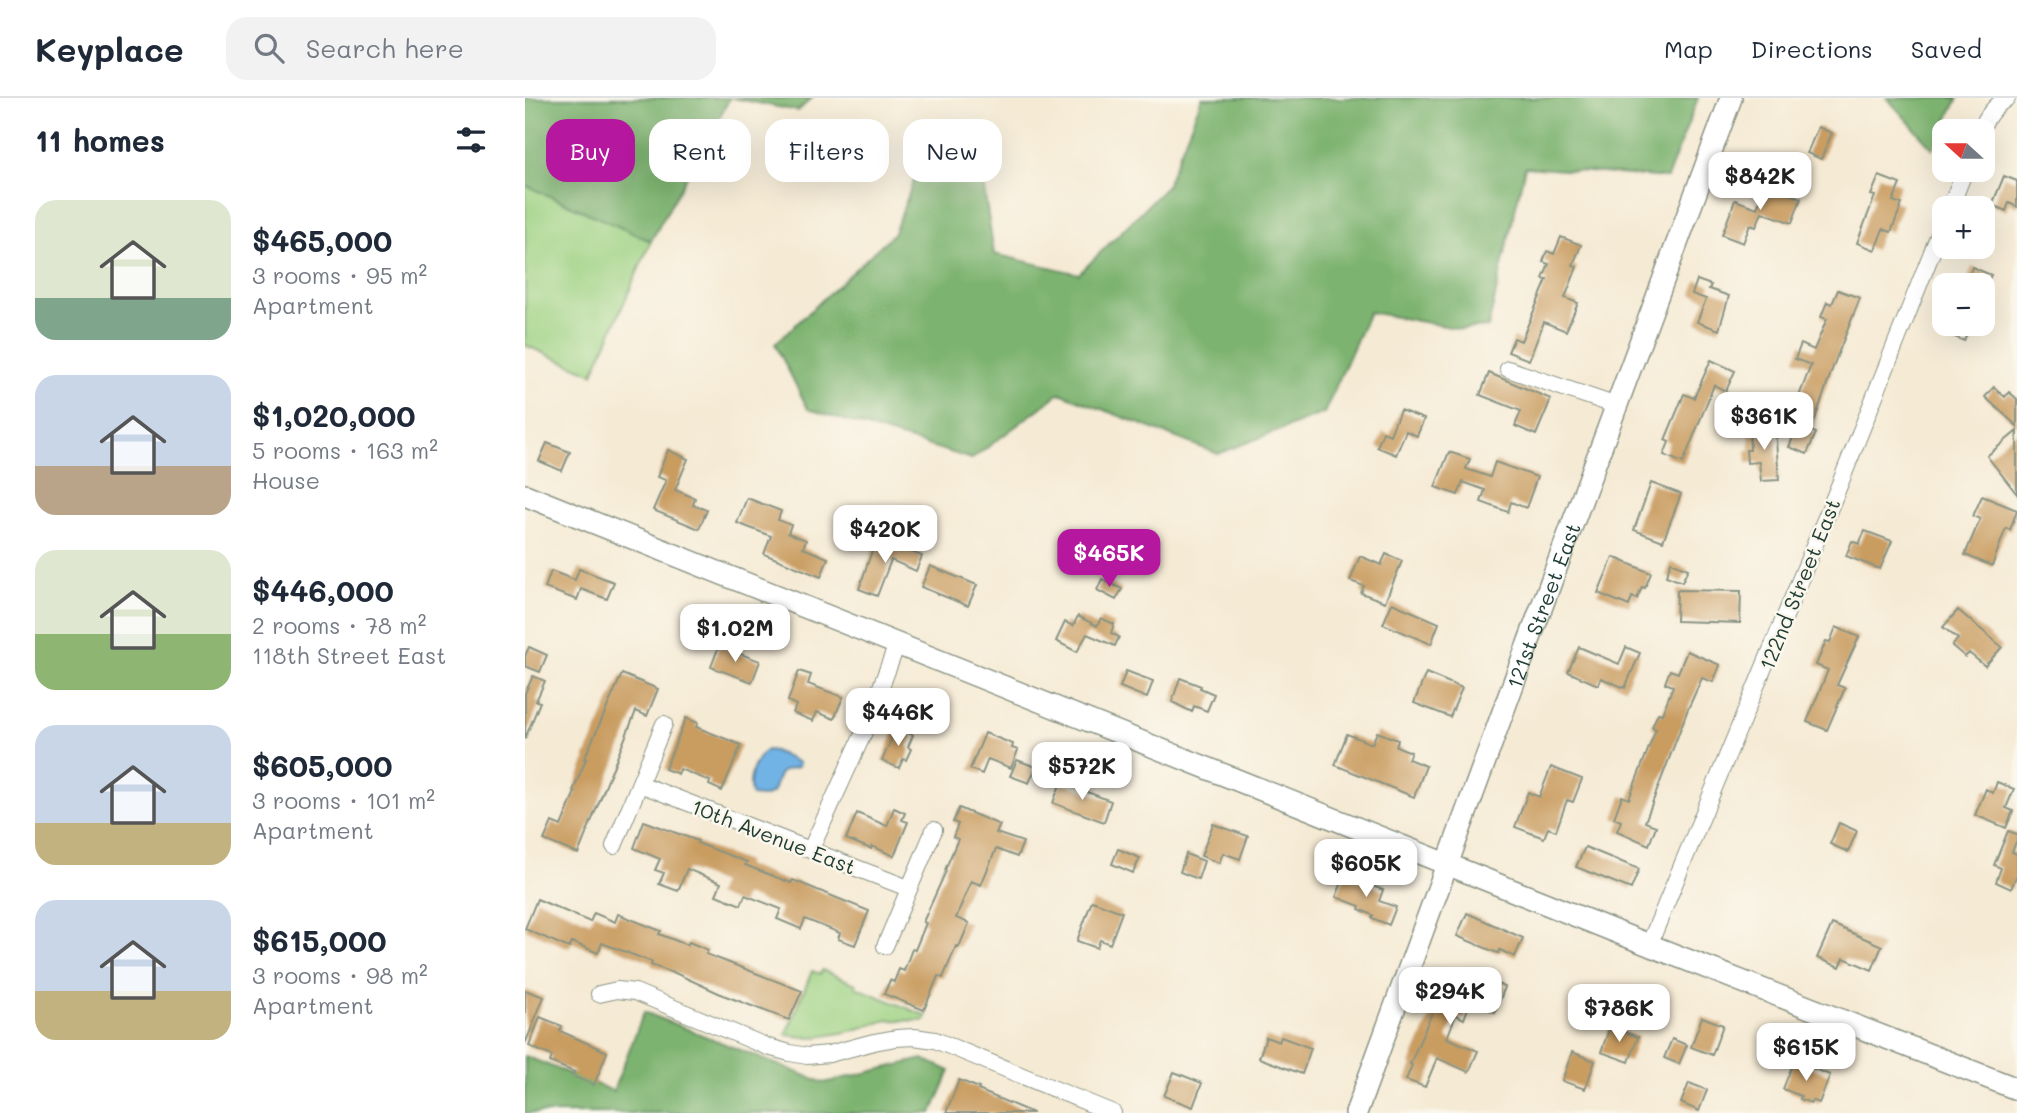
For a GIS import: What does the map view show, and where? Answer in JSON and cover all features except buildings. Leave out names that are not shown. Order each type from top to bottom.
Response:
[{"type":"street","name":"121st Street East","points":[[1356,1113],[1731,98]]},
{"type":"street","points":[[1986,119],[2002,101]]},
{"type":"street","name":"122nd Street East","points":[[1649,945],[1836,494],[1932,252]]},
{"type":"street","points":[[1509,369],[1616,406]]},
{"type":"street","points":[[525,495],[1649,945],[2017,1089]]},
{"type":"street","points":[[811,849],[864,732],[897,644]]},
{"type":"street","points":[[614,846],[664,724]]},
{"type":"street","name":"10th Avenue East","points":[[640,784],[908,888]]},
{"type":"street","points":[[885,946],[934,830]]},
{"type":"street","points":[[599,994],[617,990],[635,992],[768,1047],[807,1056],[829,1054],[874,1041],[896,1038],[935,1040],[1113,1113]]},
{"type":"green space","points":[[525,98],[730,98],[718,119],[649,119],[649,182],[684,182],[651,241],[525,185]]},
{"type":"green space","points":[[732,98],[812,98],[798,111]]},
{"type":"green space","points":[[1202,98],[1698,98],[1667,178],[1525,167],[1488,327],[1461,329],[1369,312],[1324,413],[1218,454],[1060,393],[972,459],[808,409],[775,344],[894,233],[913,182],[983,182],[994,254],[1079,274],[1166,187]]},
{"type":"green space","points":[[1887,98],[1958,98],[1948,119],[1932,119],[1932,148]]},
{"type":"green space","points":[[525,185],[651,241],[593,374],[525,345]]},
{"type":"green space","points":[[822,970],[856,984],[855,987],[927,1016],[925,1021],[888,1020],[847,1032],[812,1038],[786,1035],[812,971],[821,974]]},
{"type":"green space","points":[[644,1012],[824,1083],[923,1059],[950,1071],[932,1113],[525,1113],[525,1056],[613,1091]]},
{"type":"water","points":[[767,750],[799,763],[798,767],[781,772],[772,793],[763,797],[752,796],[752,771]]}]
